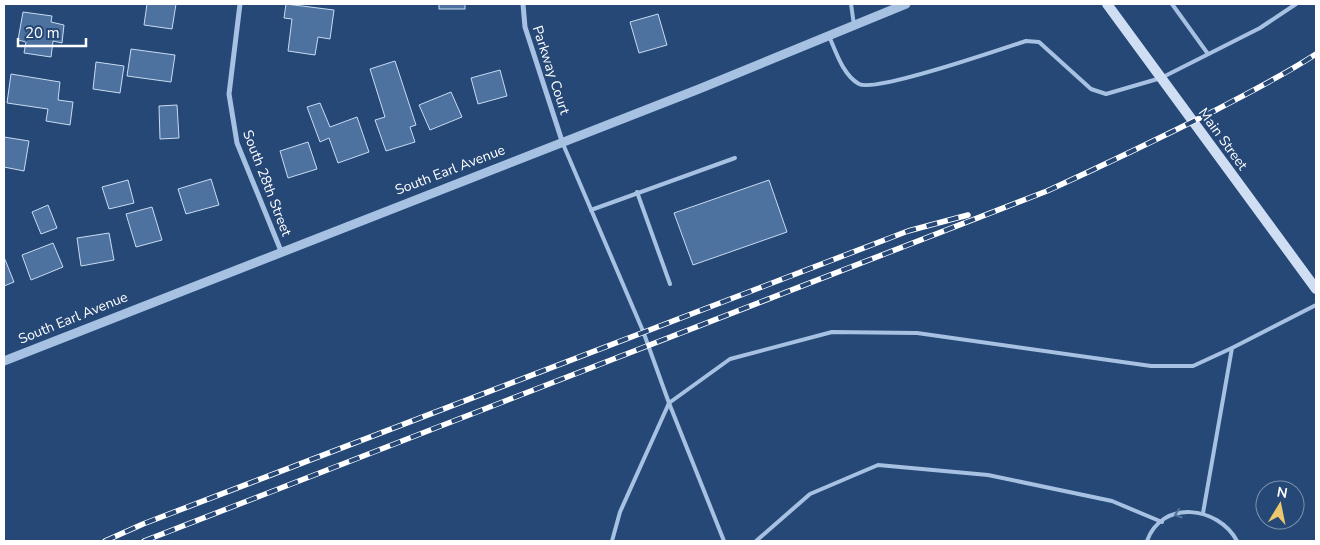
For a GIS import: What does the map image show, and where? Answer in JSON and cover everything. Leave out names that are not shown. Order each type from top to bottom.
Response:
[{"type":"main road","name":"Main Street","points":[[1107,4],[1316,289]]},
{"type":"street","name":"South 28th Street","points":[[240,4],[229,94],[237,143],[281,251]]},
{"type":"street","name":"Parkway Court","points":[[523,4],[525,27],[562,142]]},
{"type":"street","name":"South Earl Avenue","points":[[4,361],[699,89],[906,4]]},
{"type":"lane","points":[[851,4],[854,25]]},
{"type":"lane","points":[[1172,4],[1208,54]]},
{"type":"lane","points":[[829,36],[849,78],[861,86],[888,83],[1026,41],[1039,42],[1091,90],[1106,94],[1161,78],[1260,28],[1296,4]]},
{"type":"lane","points":[[562,142],[643,332],[724,541]]},
{"type":"lane","points":[[591,210],[735,158]]},
{"type":"lane","points":[[637,192],[670,284]]},
{"type":"lane","points":[[612,541],[620,512],[669,403],[730,359],[832,332],[917,333],[1151,366],[1194,366],[1316,305]]},
{"type":"lane","points":[[1203,513],[1232,348]]},
{"type":"lane","points":[[756,541],[810,494],[878,465],[988,475],[1112,501],[1162,522]]},
{"type":"lane","points":[[1147,541],[1162,522],[1171,516],[1187,512],[1203,513],[1219,519],[1231,530],[1237,541]]},
{"type":"building","points":[[147,4],[176,4],[172,29],[144,25]]},
{"type":"building","points":[[286,4],[334,10],[330,39],[318,37],[315,55],[288,51],[292,19],[284,18]]},
{"type":"building","points":[[439,4],[465,4],[465,9],[439,9]]},
{"type":"building","points":[[23,12],[52,16],[51,22],[64,25],[62,43],[53,41],[51,57],[24,53],[26,42],[18,40]]},
{"type":"building","points":[[658,14],[667,45],[639,53],[630,22]]},
{"type":"building","points":[[131,49],[175,55],[171,82],[127,76]]},
{"type":"building","points":[[395,61],[416,125],[410,127],[415,142],[386,151],[375,120],[385,117],[370,69]]},
{"type":"building","points":[[96,62],[124,66],[120,93],[93,89]]},
{"type":"building","points":[[500,70],[507,96],[478,104],[471,78]]},
{"type":"building","points":[[11,74],[60,82],[58,100],[73,102],[70,125],[46,121],[48,109],[7,103]]},
{"type":"building","points":[[451,92],[462,117],[430,130],[419,105]]},
{"type":"building","points":[[320,103],[330,127],[357,117],[369,152],[338,163],[329,138],[320,142],[307,107]]},
{"type":"building","points":[[177,105],[179,138],[160,139],[159,106]]},
{"type":"building","points":[[4,137],[29,141],[24,171],[4,167]]},
{"type":"building","points":[[308,142],[317,169],[288,178],[280,151]]},
{"type":"building","points":[[211,179],[219,205],[186,214],[178,189]]},
{"type":"building","points":[[128,180],[134,203],[109,209],[102,187]]},
{"type":"building","points":[[769,180],[787,232],[693,265],[674,213]]},
{"type":"building","points":[[48,205],[57,228],[41,234],[32,212]]},
{"type":"building","points":[[152,207],[162,240],[136,247],[126,214]]},
{"type":"building","points":[[109,233],[114,260],[81,266],[77,238]]},
{"type":"building","points":[[53,243],[63,267],[31,280],[22,255]]},
{"type":"building","points":[[4,257],[14,282],[4,286]]},
{"type":"railway","points":[[144,541],[1047,191],[1216,110],[1316,54]]},
{"type":"railway","points":[[105,541],[143,524],[908,231],[968,215]]}]
